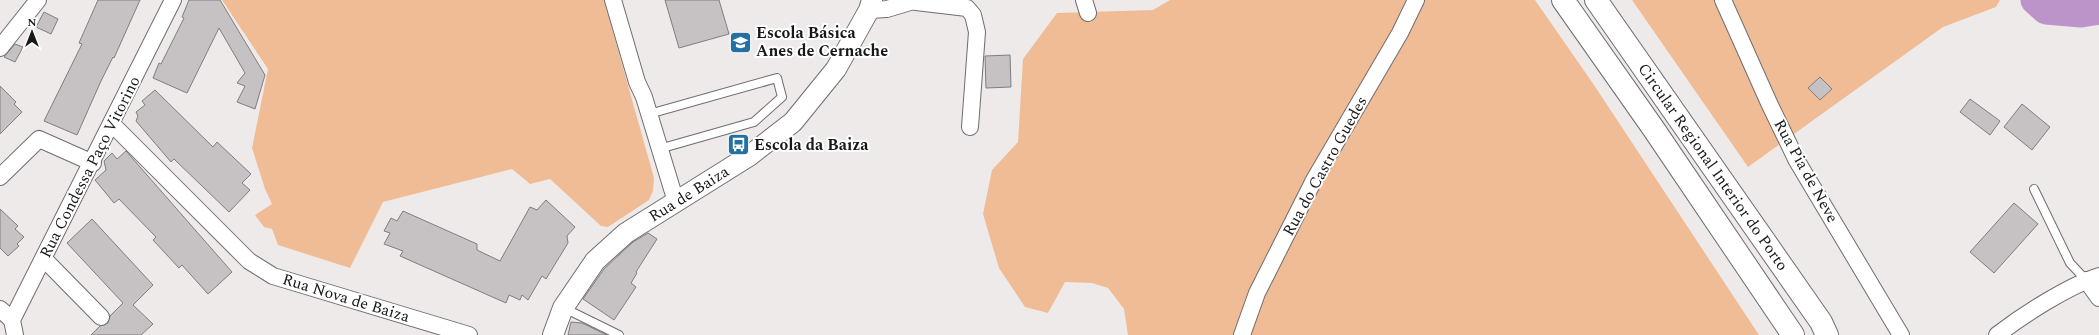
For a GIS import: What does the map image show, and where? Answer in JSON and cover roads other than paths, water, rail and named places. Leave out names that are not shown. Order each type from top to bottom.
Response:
[{"type":"highway","name":"Circular Regional Interior do Porto","points":[[1564,0],[1653,128],[1793,335]]},
{"type":"highway","name":"Circular Regional Interior do Porto","points":[[1596,0],[1821,322],[1827,335]]},
{"type":"street","points":[[0,48],[38,0]]},
{"type":"street","name":"Rua Condessa Paço Vitorino","points":[[14,328],[44,259],[173,0]]},
{"type":"street","points":[[613,0],[637,82],[649,114],[676,202]]},
{"type":"street","name":"Rua do Castro Guedes","points":[[1242,335],[1257,293],[1314,180],[1400,33],[1416,0]]},
{"type":"street","name":"Rua Pia de Neve","points":[[1723,0],[1768,103],[1797,161],[1901,335]]},
{"type":"street","points":[[870,5],[887,9],[917,1],[967,8],[973,14],[977,32],[970,127]]},
{"type":"street","name":"Rua de Baiza","points":[[553,335],[563,308],[595,261],[626,233],[749,156],[794,122],[836,69],[870,5]]},
{"type":"street","name":"Rua Nova de Baiza","points":[[112,124],[249,261],[273,276],[469,335]]},
{"type":"street","points":[[0,177],[40,138],[93,162]]},
{"type":"street","points":[[44,259],[101,317]]},
{"type":"street","points":[[1997,335],[2061,294],[2093,278],[2099,298]]},
{"type":"street","points":[[0,309],[14,328]]},
{"type":"lane","points":[[649,114],[777,78],[782,97],[754,122],[659,149]]},
{"type":"lane","points":[[2034,189],[2070,263],[2093,278]]},
{"type":"lane","points":[[563,308],[619,335]]},
{"type":"waterway","points":[[2035,0],[2046,10],[2081,13],[2099,10]]},
{"type":"place","name":"Escola Básica Anes de Cernache","points":[[740,42]]},
{"type":"place","name":"Escola da Baiza","points":[[738,145]]}]
